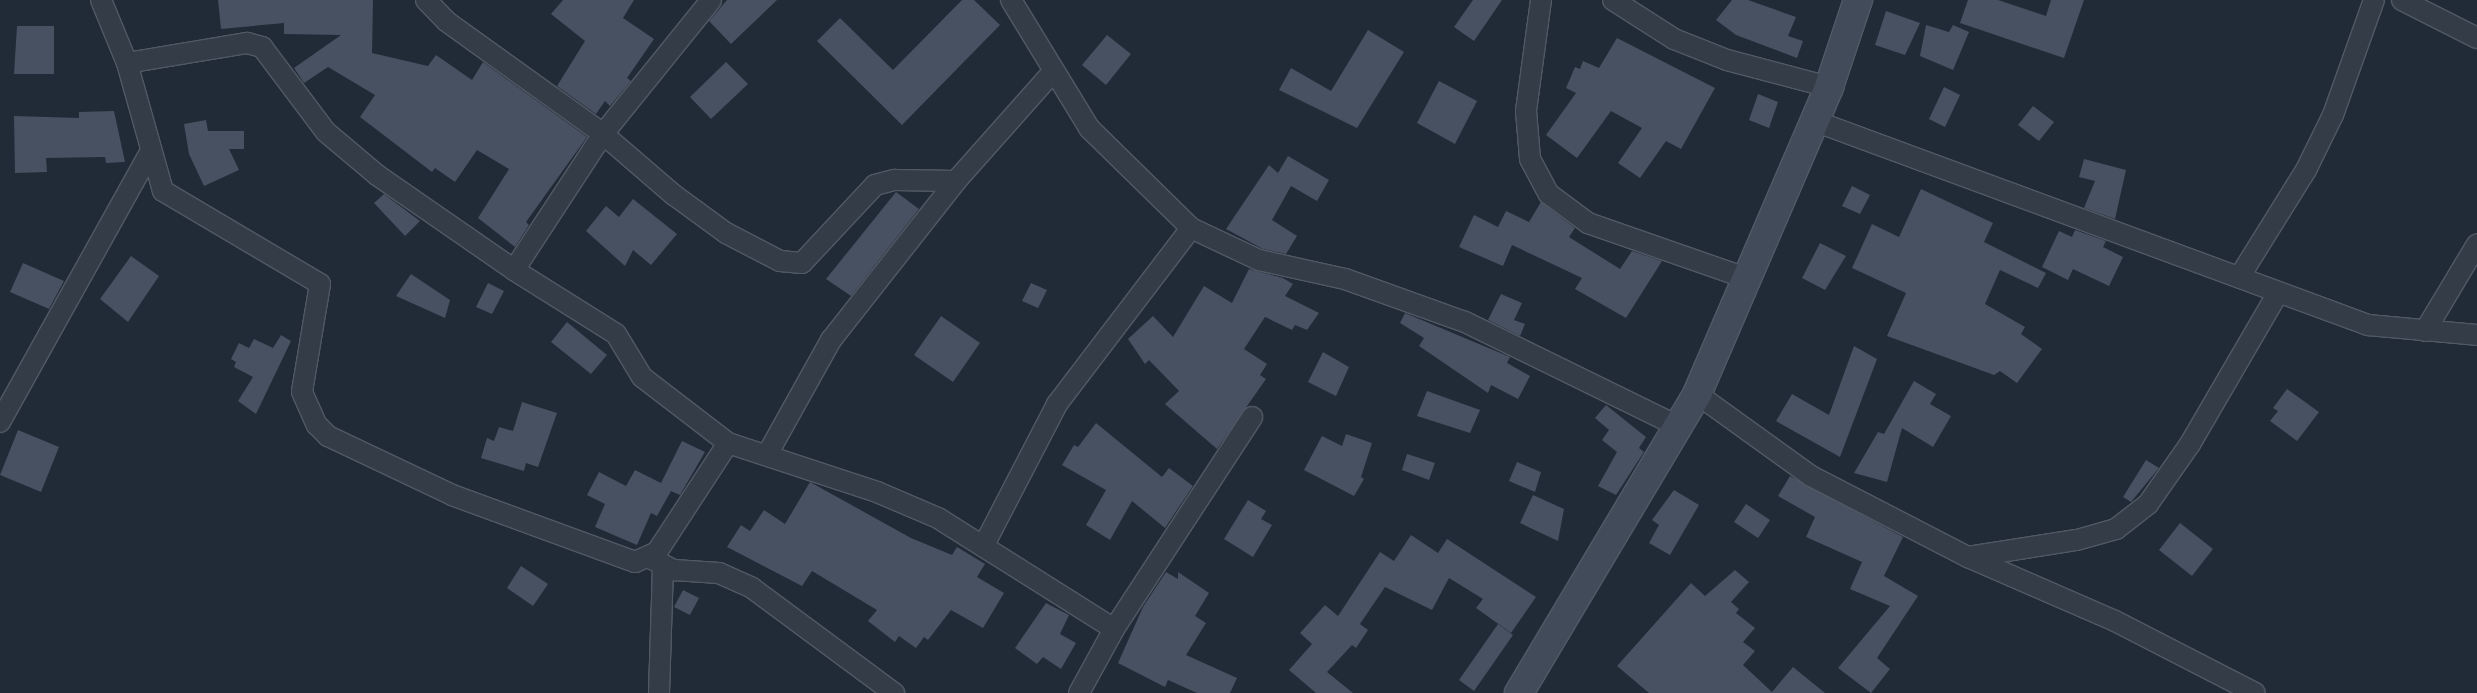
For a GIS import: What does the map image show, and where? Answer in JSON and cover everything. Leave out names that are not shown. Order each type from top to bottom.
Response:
[{"type":"street","points":[[102,0],[127,63],[163,190],[320,284],[302,392],[317,425],[328,436],[470,502],[621,559],[720,573],[746,585],[894,693]]},
{"type":"street","points":[[426,0],[446,21],[603,134],[726,232],[791,264],[802,263],[875,185],[894,180],[956,181]]},
{"type":"street","points":[[514,270],[603,134],[711,0]]},
{"type":"street","points":[[1011,0],[1052,73],[1089,128],[1191,228],[1259,260],[1351,280],[1465,322],[1679,427]]},
{"type":"street","points":[[1541,0],[1526,111],[1530,159],[1549,194],[1588,222],[1746,278]]},
{"type":"street","points":[[1612,0],[1674,39],[1727,60],[1829,87]]},
{"type":"street","points":[[1519,693],[1697,394],[1812,120],[1829,87],[1858,0]]},
{"type":"street","points":[[2240,276],[2306,170],[2333,115],[2374,0]]},
{"type":"street","points":[[2402,0],[2477,38]]},
{"type":"street","points":[[127,63],[255,43],[326,132],[377,175],[514,270],[616,334],[642,378],[728,443],[877,492],[938,518],[1114,630]]},
{"type":"street","points":[[767,455],[817,359],[956,181],[1052,73]]},
{"type":"street","points":[[1812,120],[2240,276],[2278,293],[2368,325],[2477,335]]},
{"type":"street","points":[[0,422],[151,151]]},
{"type":"street","points":[[984,546],[1057,404],[1191,228]]},
{"type":"street","points":[[2425,331],[2477,244]]},
{"type":"street","points":[[1968,557],[2077,540],[2116,528],[2148,504],[2190,444],[2278,293]]},
{"type":"street","points":[[1697,394],[1811,476],[1968,557],[2115,621],[2254,693]]},
{"type":"street","points":[[1079,693],[1114,630],[1252,417]]},
{"type":"street","points":[[659,693],[657,563],[728,443]]},
{"type":"building","points":[[218,0],[373,0],[372,53],[428,66],[436,55],[472,80],[483,62],[587,137],[526,222],[529,225],[515,247],[478,218],[509,169],[477,150],[455,182],[435,168],[432,172],[360,117],[375,95],[328,67],[304,83],[294,68],[341,35],[284,34],[284,23],[221,29]]},
{"type":"building","points":[[563,0],[634,0],[623,18],[654,39],[627,78],[631,81],[610,106],[605,101],[596,114],[557,86],[585,41],[551,14]]},
{"type":"building","points":[[727,0],[777,0],[731,44],[709,21]]},
{"type":"building","points":[[962,0],[974,0],[1000,25],[902,125],[817,41],[840,18],[893,70]]},
{"type":"building","points":[[1473,0],[1502,0],[1474,41],[1454,27]]},
{"type":"building","points":[[1732,0],[1748,0],[1796,17],[1788,36],[1803,41],[1797,58],[1736,35],[1716,20]]},
{"type":"building","points":[[1968,0],[1998,0],[2046,16],[2051,0],[2084,0],[2064,58],[1960,23]]},
{"type":"building","points":[[1886,11],[1920,23],[1905,55],[1875,45]]},
{"type":"building","points":[[1926,25],[1949,32],[1953,25],[1969,32],[1953,70],[1920,56]]},
{"type":"building","points":[[17,26],[54,26],[54,74],[14,74]]},
{"type":"building","points":[[1368,30],[1404,52],[1357,128],[1279,90],[1291,68],[1331,91]]},
{"type":"building","points":[[1107,35],[1131,54],[1106,85],[1082,65]]},
{"type":"building","points":[[1617,38],[1715,88],[1681,149],[1666,141],[1640,178],[1618,163],[1642,128],[1611,111],[1577,158],[1546,135],[1576,93],[1566,88],[1575,67],[1580,69],[1583,61],[1599,68]]},
{"type":"building","points":[[726,62],[748,84],[711,119],[690,97]]},
{"type":"building","points":[[1439,81],[1477,101],[1455,144],[1417,123]]},
{"type":"building","points":[[1944,87],[1960,95],[1945,127],[1929,119]]},
{"type":"building","points":[[1758,94],[1778,102],[1769,128],[1749,120]]},
{"type":"building","points":[[2033,106],[2054,122],[2039,141],[2018,125]]},
{"type":"building","points":[[114,111],[125,162],[106,163],[105,157],[46,158],[47,172],[15,173],[14,116],[79,118],[79,112]]},
{"type":"building","points":[[206,120],[208,131],[244,131],[244,149],[229,149],[239,170],[204,186],[189,154],[184,124]]},
{"type":"building","points":[[1288,156],[1329,180],[1317,201],[1291,186],[1272,220],[1297,236],[1286,254],[1263,249],[1226,229],[1269,165],[1278,173]]},
{"type":"building","points":[[2084,159],[2126,170],[2115,219],[2084,208],[2095,181],[2079,177]]},
{"type":"building","points":[[1852,186],[1870,195],[1860,214],[1842,206]]},
{"type":"building","points":[[1921,189],[1993,223],[1984,242],[2046,273],[2038,288],[2000,270],[1985,304],[2025,327],[2021,334],[2042,349],[2017,383],[2000,371],[1994,375],[1887,336],[1906,293],[1852,268],[1872,224],[1899,237]]},
{"type":"building","points":[[896,192],[919,209],[851,296],[826,279]]},
{"type":"building","points":[[384,194],[420,221],[405,236],[374,203]]},
{"type":"building","points":[[633,199],[677,234],[651,265],[633,250],[625,266],[586,231],[606,206],[619,217]]},
{"type":"building","points":[[1541,202],[1575,228],[1569,237],[1620,269],[1632,251],[1662,261],[1626,318],[1575,289],[1582,278],[1512,245],[1503,266],[1459,247],[1474,215],[1498,227],[1506,211],[1529,222]]},
{"type":"building","points":[[2075,230],[2106,241],[2103,247],[2123,257],[2109,286],[2073,269],[2068,280],[2042,267],[2059,231],[2072,237]]},
{"type":"building","points":[[1820,243],[1846,256],[1825,290],[1802,278]]},
{"type":"building","points":[[131,256],[159,276],[128,322],[100,299]]},
{"type":"building","points":[[23,263],[64,281],[49,309],[10,292]]},
{"type":"building","points":[[1249,269],[1283,278],[1293,284],[1285,296],[1319,313],[1307,330],[1295,325],[1292,330],[1265,317],[1244,349],[1267,364],[1260,375],[1266,379],[1217,449],[1165,404],[1179,391],[1149,360],[1145,364],[1128,339],[1153,316],[1173,337],[1204,286],[1232,303]]},
{"type":"building","points":[[411,274],[450,300],[445,318],[396,296]]},
{"type":"building","points":[[488,283],[504,291],[492,314],[476,307]]},
{"type":"building","points":[[1031,283],[1047,290],[1038,308],[1022,301]]},
{"type":"building","points":[[1501,294],[1522,303],[1514,320],[1525,324],[1520,336],[1488,320]]},
{"type":"building","points":[[1405,313],[1510,357],[1507,363],[1530,376],[1518,399],[1491,385],[1488,393],[1419,346],[1424,338],[1400,323]]},
{"type":"building","points":[[941,316],[980,343],[953,382],[914,355]]},
{"type":"building","points":[[567,322],[607,355],[591,374],[551,342]]},
{"type":"building","points":[[281,335],[291,341],[256,414],[238,401],[253,377],[234,367],[236,362],[231,359],[239,343],[249,348],[254,339],[273,348]]},
{"type":"building","points":[[1854,346],[1877,359],[1840,457],[1776,421],[1792,394],[1829,415]]},
{"type":"building","points":[[1323,352],[1349,367],[1336,396],[1308,382]]},
{"type":"building","points":[[1914,381],[1936,394],[1930,404],[1951,416],[1933,447],[1902,428],[1887,482],[1854,473],[1878,432],[1884,434]]},
{"type":"building","points":[[2287,389],[2319,412],[2297,441],[2270,421],[2278,411],[2273,408]]},
{"type":"building","points":[[1427,391],[1480,410],[1470,433],[1417,416]]},
{"type":"building","points":[[522,402],[557,413],[538,467],[526,463],[524,471],[481,458],[487,438],[494,441],[499,427],[513,431]]},
{"type":"building","points":[[1606,405],[1646,437],[1639,448],[1644,452],[1616,495],[1598,486],[1617,452],[1602,440],[1609,430],[1595,418]]},
{"type":"building","points":[[1096,423],[1162,477],[1169,468],[1193,486],[1165,528],[1132,501],[1110,540],[1086,525],[1106,490],[1062,465],[1074,445],[1078,447]]},
{"type":"building","points":[[18,430],[59,447],[41,492],[0,475]]},
{"type":"building","points":[[1346,434],[1372,443],[1361,477],[1364,479],[1354,496],[1304,470],[1322,436],[1342,446]]},
{"type":"building","points":[[682,441],[705,452],[680,495],[671,491],[657,516],[651,513],[637,545],[595,527],[605,504],[587,495],[599,472],[626,486],[635,470],[661,483]]},
{"type":"building","points":[[1407,454],[1435,463],[1429,480],[1402,470]]},
{"type":"building","points":[[2146,460],[2159,468],[2131,502],[2123,497]]},
{"type":"building","points":[[1517,462],[1541,472],[1535,492],[1509,481]]},
{"type":"building","points":[[1790,476],[1903,537],[1884,576],[1918,596],[1877,658],[1890,669],[1871,693],[1838,668],[1890,606],[1850,589],[1862,562],[1806,537],[1815,517],[1778,496]]},
{"type":"building","points":[[810,482],[911,538],[952,555],[957,547],[985,564],[977,577],[1004,593],[983,628],[951,610],[928,640],[924,637],[916,648],[899,636],[895,642],[868,621],[877,610],[812,571],[802,586],[727,547],[741,525],[750,531],[764,510],[785,524]]},
{"type":"building","points":[[1674,490],[1699,505],[1670,555],[1649,543],[1659,525],[1652,520]]},
{"type":"building","points":[[1533,495],[1564,509],[1558,541],[1520,523]]},
{"type":"building","points":[[1248,500],[1266,511],[1261,519],[1272,525],[1253,557],[1224,539]]},
{"type":"building","points":[[1746,504],[1770,520],[1758,538],[1734,522]]},
{"type":"building","points":[[2180,523],[2213,549],[2192,576],[2159,550]]},
{"type":"building","points":[[1411,535],[1438,553],[1447,539],[1536,597],[1511,633],[1476,608],[1483,599],[1449,578],[1432,610],[1385,587],[1360,624],[1368,630],[1356,648],[1352,645],[1327,672],[1353,693],[1316,693],[1289,670],[1312,644],[1300,633],[1325,605],[1338,616],[1380,552],[1394,561]]},
{"type":"building","points":[[521,566],[548,584],[533,606],[507,588]]},
{"type":"building","points":[[1735,570],[1749,582],[1731,602],[1739,609],[1736,613],[1755,628],[1743,642],[1755,651],[1743,665],[1772,692],[1793,667],[1825,693],[1649,693],[1617,666],[1691,583],[1705,596]]},
{"type":"building","points":[[1166,572],[1178,579],[1178,572],[1209,593],[1195,616],[1206,623],[1186,655],[1237,678],[1230,693],[1197,693],[1168,680],[1165,687],[1118,663],[1143,607]]},
{"type":"building","points":[[683,590],[699,598],[690,615],[674,607]]},
{"type":"building","points":[[1046,603],[1069,615],[1060,634],[1076,643],[1061,669],[1043,657],[1037,664],[1015,648]]},
{"type":"building","points":[[1498,624],[1513,635],[1474,691],[1459,680]]}]
